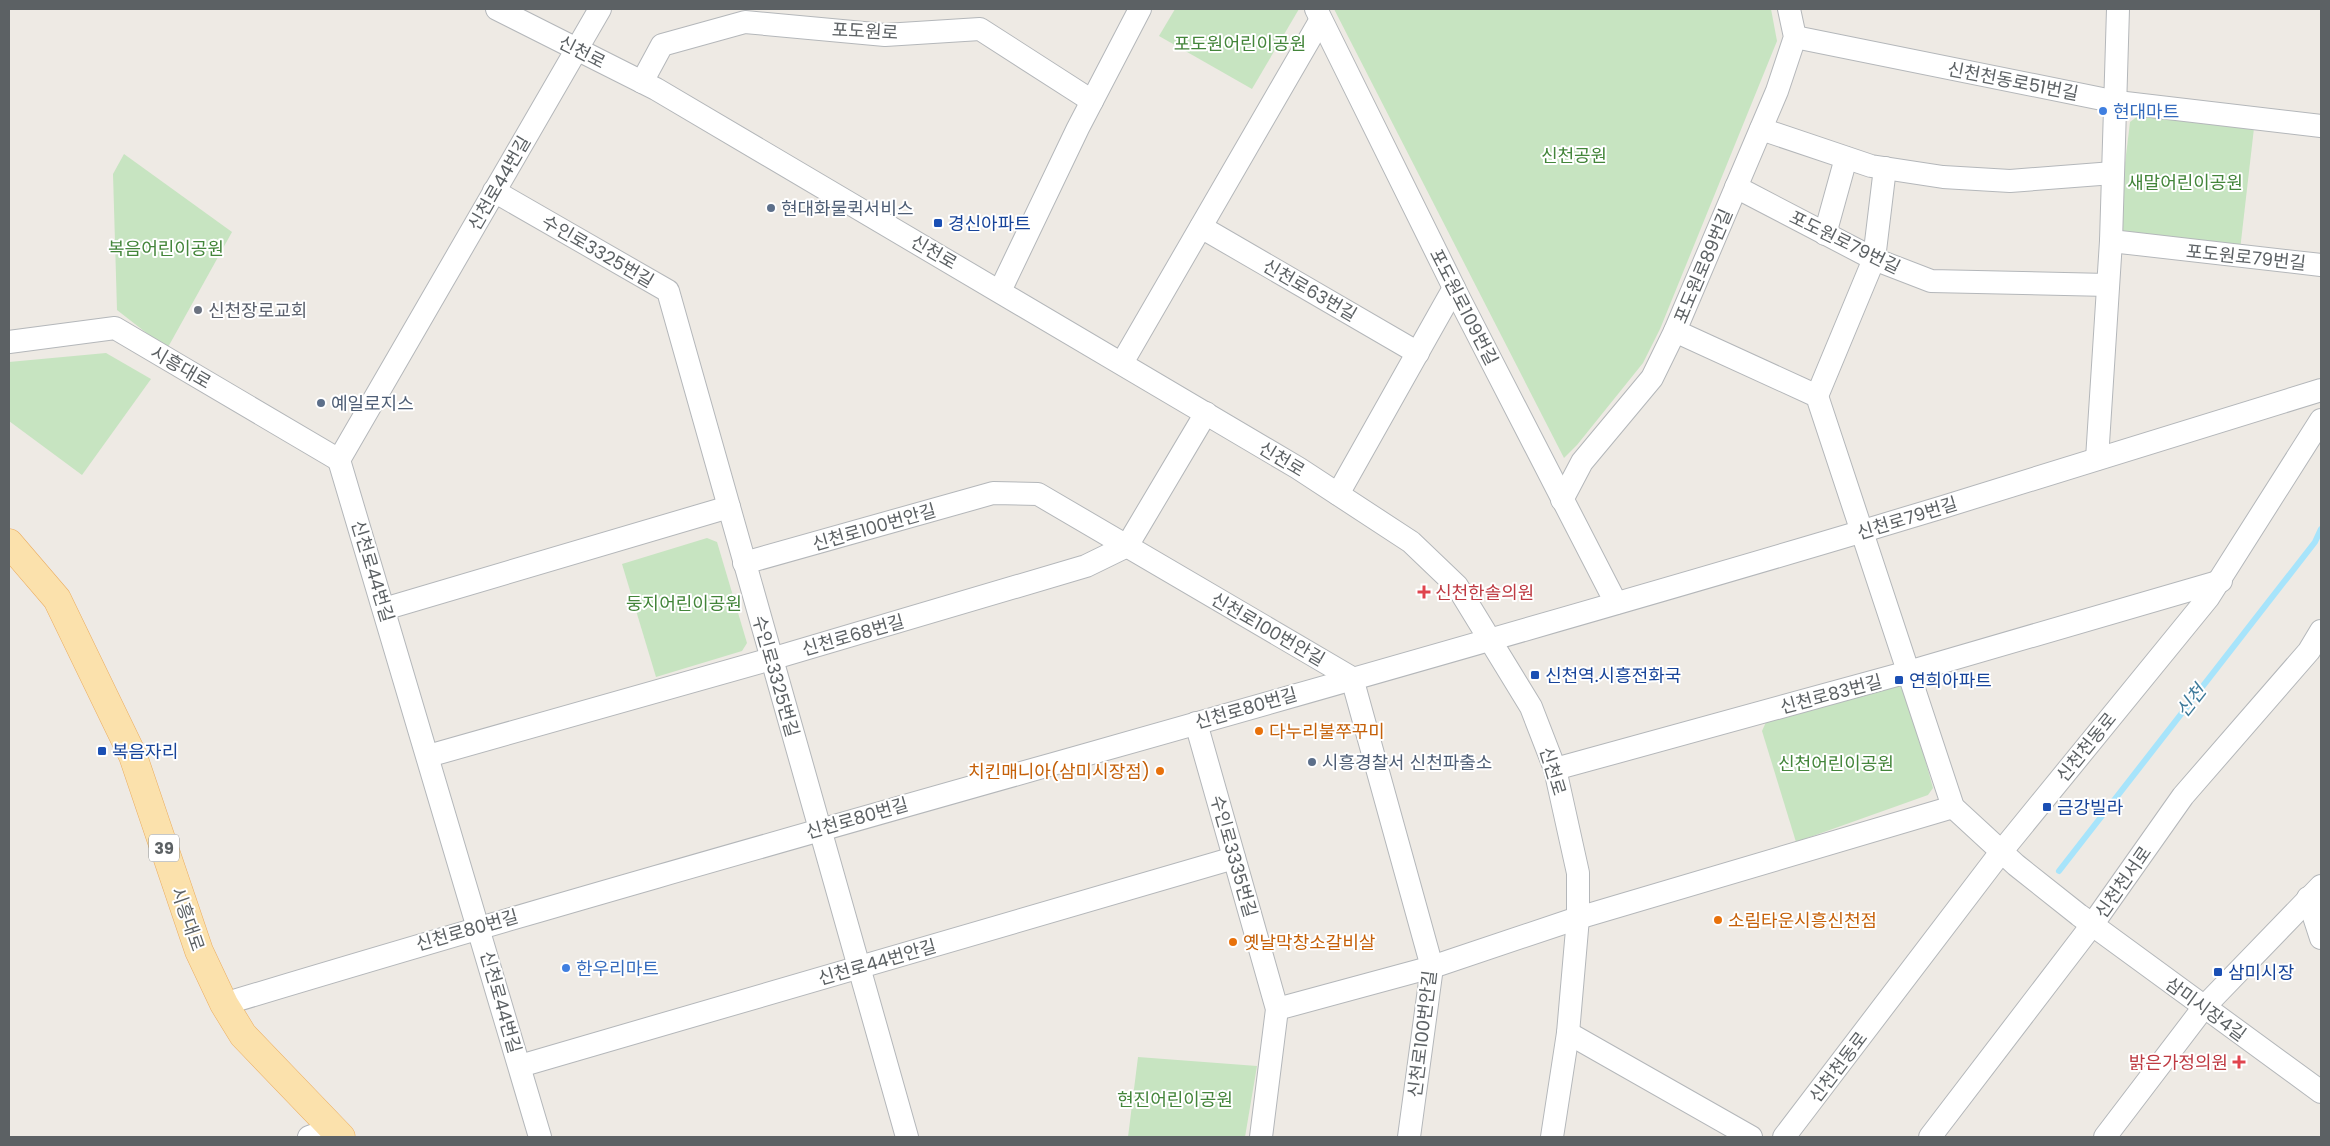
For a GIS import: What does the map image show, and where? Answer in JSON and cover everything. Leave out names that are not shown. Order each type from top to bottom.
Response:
[{"type":"main road","name":"시흥대로","points":[[9,543],[57,599],[133,756],[199,951],[224,1004],[243,1035],[327,1134]]},
{"type":"street","name":"신천로","points":[[497,9],[642,82],[1206,413],[1338,494],[1417,549],[1457,586],[1531,707],[1555,769],[1578,874],[1578,918],[1568,1032],[1552,1137]]},
{"type":"street","name":"신천로44번길","points":[[540,1137],[340,460],[600,9]]},
{"type":"street","points":[[1000,291],[1092,101],[1140,9]]},
{"type":"street","points":[[1789,9],[1795,37]]},
{"type":"street","points":[[2097,459],[2111,242],[2117,102],[2118,9]]},
{"type":"street","points":[[1122,364],[1201,227],[1318,15]]},
{"type":"street","name":"포도원로109번길","points":[[1318,15],[1454,288],[1616,603]]},
{"type":"street","name":"포도원로","points":[[642,82],[662,45],[745,22],[885,35],[980,29],[1092,101]]},
{"type":"street","name":"신천천동로51번길","points":[[1795,37],[2117,102],[2321,126]]},
{"type":"street","name":"포도원로89번길","points":[[1562,500],[1582,462],[1652,378],[1675,331],[1761,129],[1795,37]]},
{"type":"street","points":[[1761,129],[1846,158],[1885,168],[1943,177],[2010,181],[2113,173]]},
{"type":"street","points":[[1824,234],[1846,158]]},
{"type":"street","points":[[1277,1009],[1432,967],[1578,918],[1953,807],[1817,396],[1874,259],[1885,168]]},
{"type":"street","name":"포도원로79번길","points":[[1736,187],[1874,259],[1931,281],[2108,285]]},
{"type":"street","name":"수인로3325번길","points":[[494,191],[668,291],[819,829],[908,1137]]},
{"type":"street","name":"신천로63번길","points":[[1201,227],[1418,353]]},
{"type":"street","name":"포도원로79번길","points":[[2111,242],[2321,265]]},
{"type":"street","points":[[1338,494],[1454,288]]},
{"type":"street","name":"시흥대로","points":[[9,342],[115,328],[340,460]]},
{"type":"street","points":[[1675,331],[1817,396]]},
{"type":"street","name":"신천로79번길","points":[[1491,639],[1862,532],[2321,390]]},
{"type":"street","points":[[1127,546],[1206,413]]},
{"type":"street","name":"신천천동로","points":[[1784,1137],[2008,858],[2221,581],[2321,420]]},
{"type":"street","name":"신천로100번안길","points":[[744,563],[993,493],[1038,494],[1352,678],[1432,967],[1408,1137]]},
{"type":"street","points":[[384,609],[729,507]]},
{"type":"street","name":"신천로68번길","points":[[428,756],[771,659],[1086,566],[1127,546]]},
{"type":"street","name":"신천로83번길","points":[[1555,769],[1908,672],[2221,581]]},
{"type":"street","name":"신천천서로","points":[[1930,1137],[2085,920],[2183,796],[2320,636]]},
{"type":"street","name":"신천로80번길","points":[[224,1004],[479,927],[819,829],[1491,639]]},
{"type":"street","name":"수인로3335번길","points":[[1196,723],[1277,1009],[1261,1137]]},
{"type":"street","name":"삼미시장4길","points":[[1953,807],[2008,858],[2085,920],[2321,1092]]},
{"type":"street","name":"신천로44번안길","points":[[520,1066],[1234,858]]},
{"type":"street","points":[[2315,892],[2321,938]]},
{"type":"street","points":[[2105,1137],[2204,1007],[2315,892]]},
{"type":"street","points":[[1568,1032],[1751,1137]]},
{"type":"green space","name":"포도원어린이공원","points":[[1175,9],[1299,9],[1252,89],[1159,36]]},
{"type":"green space","name":"신천공원","points":[[1334,9],[1771,9],[1777,41],[1660,329],[1643,363],[1577,445],[1564,458]]},
{"type":"green space","name":"새말어린이공원","points":[[2138,116],[2254,128],[2240,250],[2122,237],[2117,230],[2130,122]]},
{"type":"green space","name":"복음어린이공원","points":[[124,154],[232,232],[167,349],[117,310],[113,174]]},
{"type":"green space","points":[[106,353],[151,379],[82,475],[9,421],[9,362]]},
{"type":"green space","name":"둥지어린이공원","points":[[707,538],[717,542],[747,643],[742,651],[656,677],[622,564]]},
{"type":"green space","name":"신천어린이공원","points":[[1895,681],[1905,686],[1933,788],[1928,795],[1796,842],[1762,731],[1766,722]]},
{"type":"green space","name":"현진어린이공원","points":[[1138,1057],[1257,1066],[1245,1137],[1128,1137]]},
{"type":"waterway","name":"신천","points":[[2059,871],[2315,542],[2321,529]]},
{"type":"place","name":"현대마트","points":[[2103,111]]},
{"type":"place","name":"현대화물퀵서비스","points":[[771,208]]},
{"type":"place","name":"경신아파트","points":[[938,223]]},
{"type":"place","name":"신천장로교회","points":[[198,310]]},
{"type":"place","name":"예일로지스","points":[[321,403]]},
{"type":"place","name":"신천한솔의원","points":[[1424,592]]},
{"type":"place","name":"신천역.시흥전화국","points":[[1535,675]]},
{"type":"place","name":"연희아파트","points":[[1899,680]]},
{"type":"place","name":"다누리불쭈꾸미","points":[[1259,731]]},
{"type":"place","name":"복음자리","points":[[102,751]]},
{"type":"place","name":"시흥경찰서 신천파출소","points":[[1312,762]]},
{"type":"place","name":"치킨매니아(삼미시장점)","points":[[1160,771]]},
{"type":"place","name":"금강빌라","points":[[2047,807]]},
{"type":"place","name":"소림타운시흥신천점","points":[[1718,920]]},
{"type":"place","name":"옛날막창소갈비살","points":[[1233,942]]},
{"type":"place","name":"한우리마트","points":[[566,968]]},
{"type":"place","name":"삼미시장","points":[[2218,972]]},
{"type":"place","name":"밝은가정의원","points":[[2239,1062]]}]
